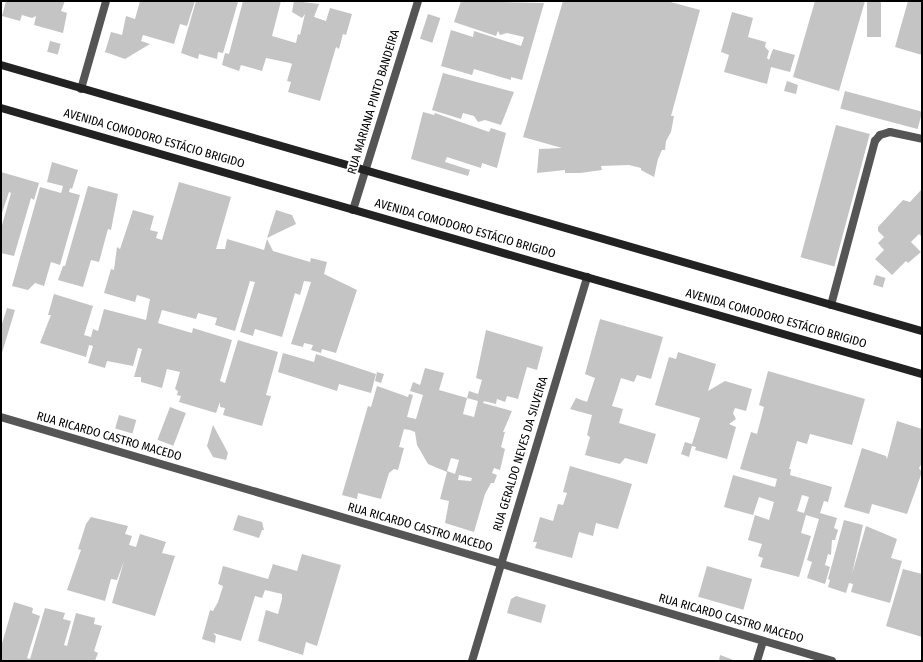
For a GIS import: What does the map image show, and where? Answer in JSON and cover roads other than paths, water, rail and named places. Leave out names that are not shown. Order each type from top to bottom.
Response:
[{"type":"main road","points":[[1,65],[922,331]]},
{"type":"main road","name":"AVENIDA COMODORO ESTÁCIO BRIGIDO","points":[[1,108],[922,374]]},
{"type":"street","points":[[81,89],[106,1]]},
{"type":"street","name":"RUA MARIANA PINTO BANDEIRA","points":[[353,210],[418,1]]},
{"type":"street","points":[[831,304],[875,141],[880,135],[890,132],[922,139]]},
{"type":"street","name":"RUA GERALDO NEVES DA SILVEIRA","points":[[472,661],[587,277]]},
{"type":"street","name":"RUA RICARDO CASTRO MACEDO","points":[[1,417],[832,661]]},
{"type":"street","points":[[757,661],[763,641]]}]
